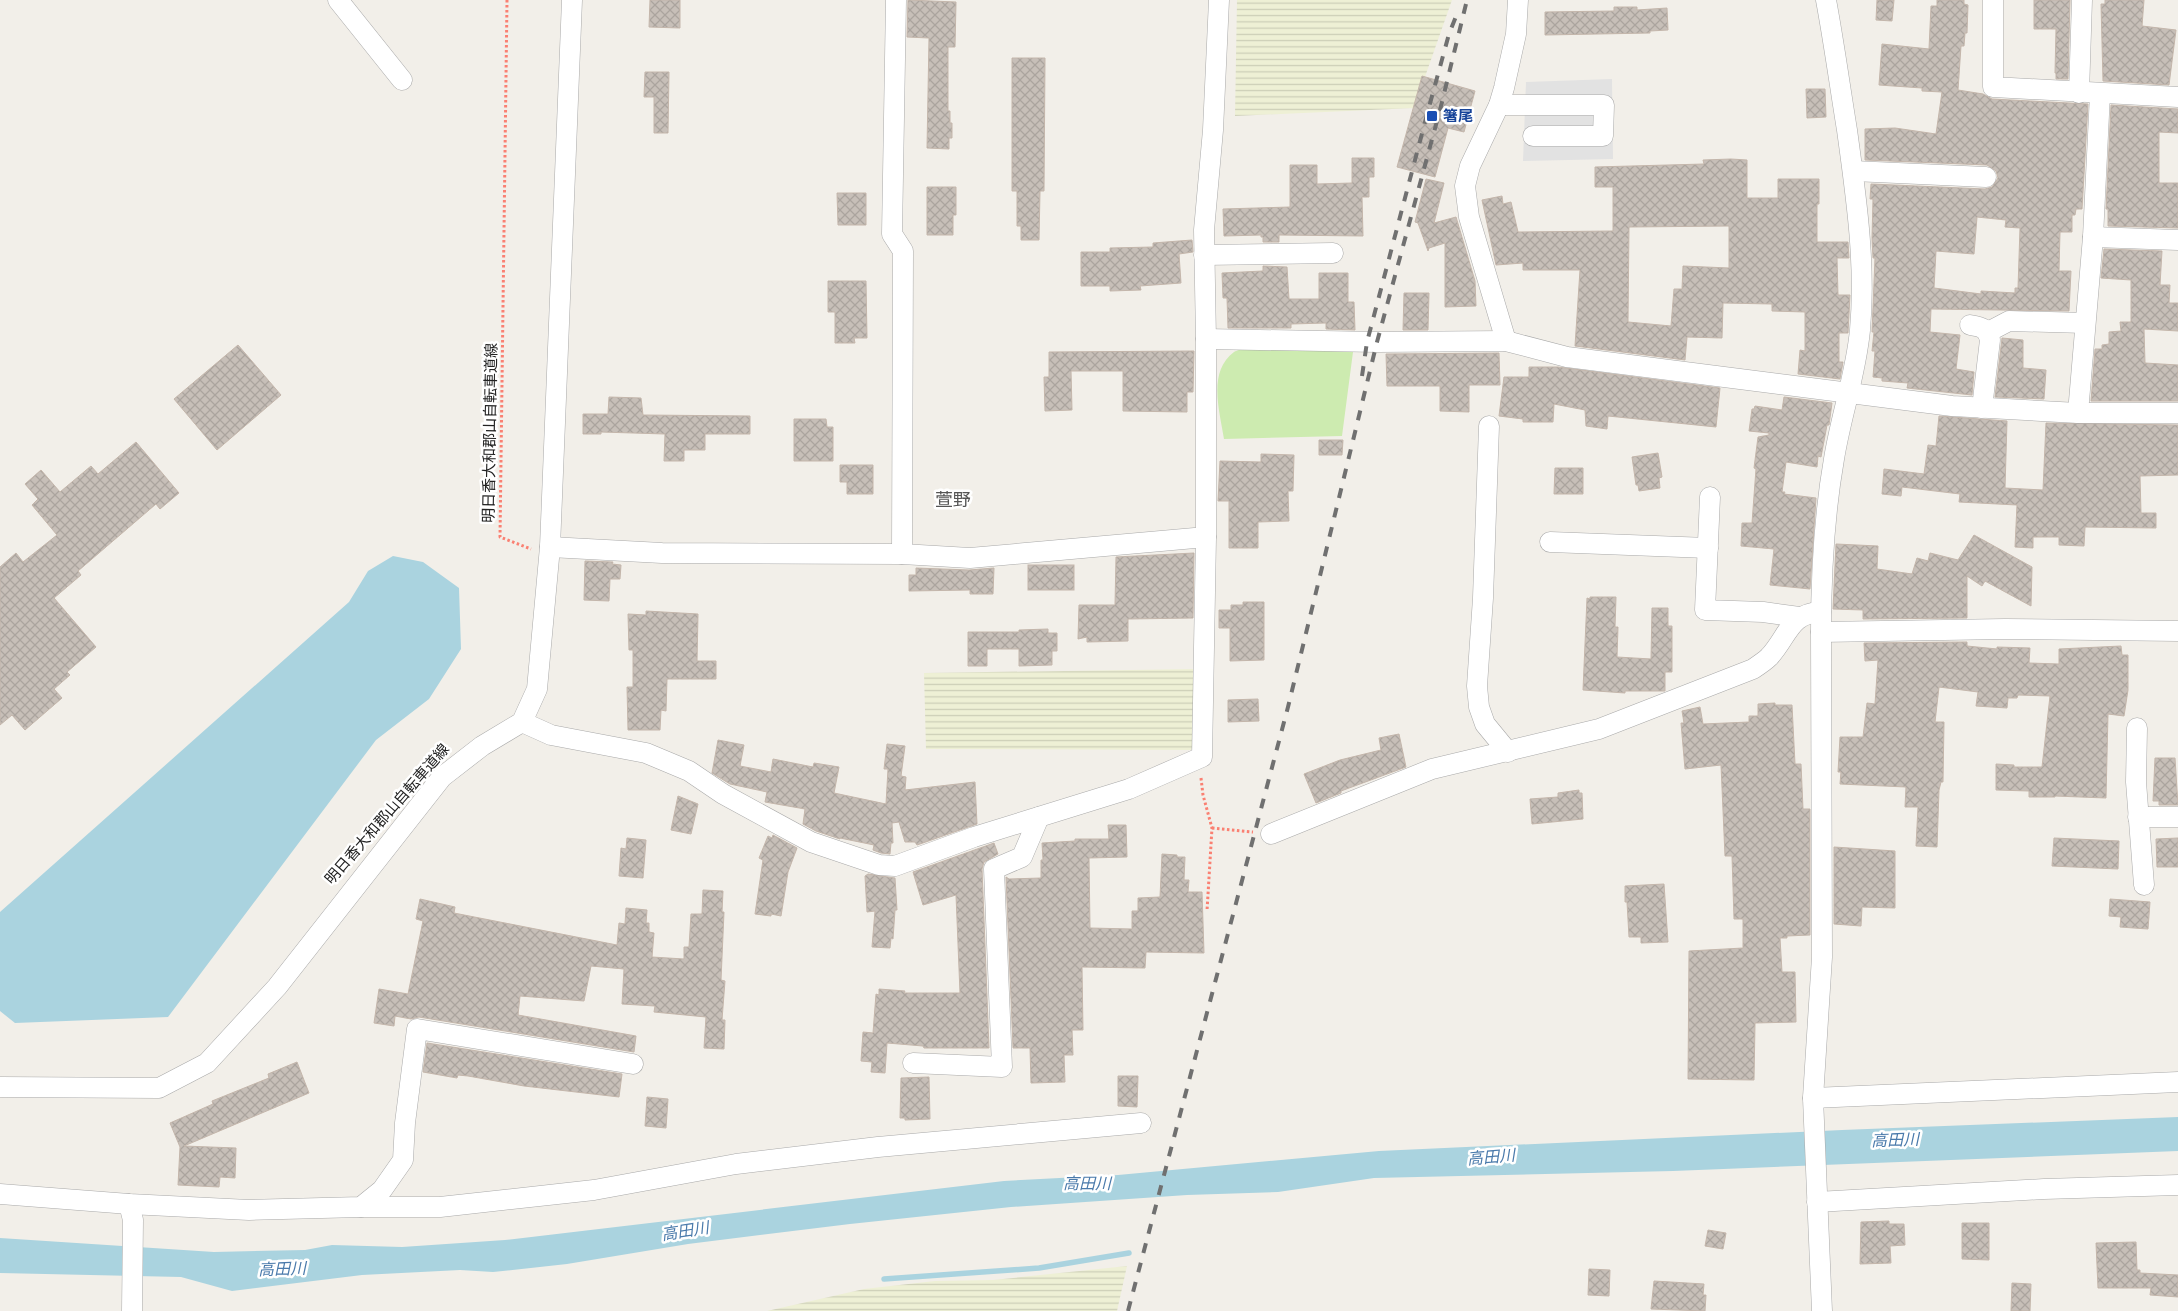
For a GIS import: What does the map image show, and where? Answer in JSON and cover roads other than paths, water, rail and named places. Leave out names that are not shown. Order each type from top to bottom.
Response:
[{"type":"street","points":[[338,0],[402,80]]},
{"type":"street","points":[[0,1087],[159,1088],[207,1063],[277,987],[442,778],[482,746],[522,722],[537,689],[542,549],[572,0]]},
{"type":"street","points":[[896,0],[892,234],[903,251],[902,554]]},
{"type":"street","points":[[522,722],[551,735],[646,752],[689,771],[723,794],[811,842],[879,865],[895,866],[974,837],[1129,789],[1202,757],[1206,537],[1204,255],[1219,0]]},
{"type":"street","points":[[1506,340],[1466,202],[1465,186],[1470,166],[1499,105],[1513,50],[1518,0]]},
{"type":"street","points":[[1822,1311],[1813,1098],[1822,957],[1821,622],[1823,547],[1828,493],[1839,433],[1857,356],[1862,303],[1859,228],[1853,171],[1826,0]]},
{"type":"street","points":[[1993,0],[1993,87],[2178,98]]},
{"type":"street","points":[[2079,93],[2082,0]]},
{"type":"street","points":[[2078,413],[2093,237],[2100,94]]},
{"type":"street","points":[[1499,105],[1604,105],[1603,136],[1533,136]]},
{"type":"street","points":[[1853,171],[1986,177]]},
{"type":"street","points":[[2093,237],[2178,240]]},
{"type":"street","points":[[1204,255],[1333,253]]},
{"type":"street","points":[[1982,408],[1990,340],[1979,329],[2009,321],[2085,323]]},
{"type":"street","points":[[1206,339],[1377,342],[1506,340],[1567,357],[1849,394],[1982,408],[2078,413],[2178,413]]},
{"type":"street","points":[[1489,426],[1483,598],[1477,686],[1479,707],[1485,724],[1508,752]]},
{"type":"street","points":[[1710,497],[1705,610],[1763,612],[1799,617],[1810,613],[1821,622],[2005,629],[2178,631]]},
{"type":"street","points":[[542,549],[662,553],[902,554],[970,558],[1206,537]]},
{"type":"street","points":[[1550,542],[1708,548]]},
{"type":"street","points":[[1271,834],[1417,774],[1600,729],[1753,669],[1769,658],[1799,617]]},
{"type":"street","points":[[2137,728],[2138,817],[2144,885]]},
{"type":"street","points":[[913,1063],[1002,1067],[994,870],[1022,857],[1039,817]]},
{"type":"street","points":[[2138,817],[2178,817]]},
{"type":"street","points":[[361,1207],[382,1190],[403,1160],[405,1123],[418,1029],[633,1064]]},
{"type":"street","points":[[1813,1098],[2178,1082]]},
{"type":"street","points":[[0,1194],[131,1212],[440,1207],[594,1190],[746,1163],[946,1140],[1141,1123]]},
{"type":"street","points":[[1817,1202],[2044,1189],[2178,1185]]},
{"type":"street","points":[[131,1212],[132,1309]]},
{"type":"water","points":[[393,556],[423,562],[459,588],[461,649],[429,699],[376,740],[168,1017],[15,1023],[0,1011],[0,912],[349,602],[368,571]]},
{"type":"water","name":"高田川","points":[[2178,1117],[2178,1151],[1673,1171],[1374,1178],[1278,1192],[1187,1195],[1011,1207],[688,1244],[567,1264],[493,1272],[460,1270],[362,1275],[232,1291],[181,1277],[0,1273],[0,1238],[214,1252],[305,1250],[332,1245],[402,1247],[505,1240],[1004,1181],[1118,1175],[1379,1151]]},
{"type":"waterway","points":[[884,1279],[1039,1268],[1129,1253]]},
{"type":"railway","points":[[1128,1311],[1288,707],[1377,342],[1440,110],[1467,0]]},
{"type":"railway","points":[[1362,376],[1367,342],[1429,107],[1449,34],[1459,9]]},
{"type":"place","name":"箸尾","points":[[1432,116]]},
{"type":"district","name":"萱野","points":[[953,500]]}]
